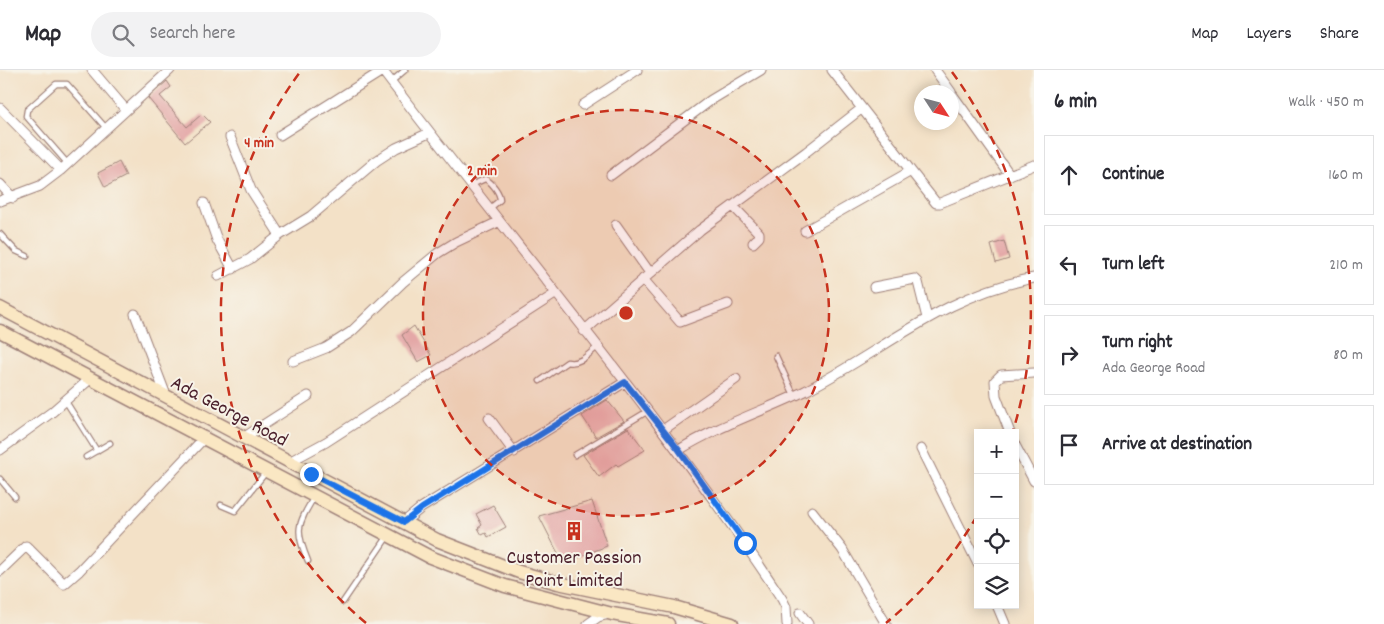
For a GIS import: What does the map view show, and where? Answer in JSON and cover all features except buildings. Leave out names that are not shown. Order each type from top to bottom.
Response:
[{"type":"main road","name":"Ada George Road","points":[[0,308],[437,540],[519,572],[558,583],[674,607],[732,624]]},
{"type":"main road","name":"Ada George Road","points":[[0,332],[205,437],[430,557],[478,578],[612,614],[668,624]]},
{"type":"street","points":[[92,70],[126,110]]},
{"type":"street","points":[[0,201],[13,198],[40,186],[61,170],[170,70]]},
{"type":"street","points":[[583,105],[637,70]]},
{"type":"street","points":[[611,176],[711,100],[761,70]]},
{"type":"street","points":[[832,70],[861,109],[938,203],[1034,165]]},
{"type":"street","points":[[935,70],[945,85]]},
{"type":"street","points":[[280,135],[382,71],[488,210],[679,450],[782,598],[786,607],[787,624]]},
{"type":"street","points":[[959,104],[1010,175]]},
{"type":"street","points":[[0,108],[61,170]]},
{"type":"street","points":[[584,331],[700,230],[861,109]]},
{"type":"street","points":[[218,276],[234,269],[311,216],[376,161],[396,148],[429,132]]},
{"type":"street","points":[[230,138],[251,190],[280,236]]},
{"type":"street","points":[[805,231],[911,171]]},
{"type":"street","points":[[0,184],[13,198]]},
{"type":"street","points":[[204,203],[217,240],[234,269]]},
{"type":"street","points":[[733,206],[759,233],[759,237],[753,243]]},
{"type":"street","points":[[293,361],[326,348],[351,332],[403,282],[438,253],[498,222]]},
{"type":"street","points":[[616,225],[646,276],[680,322],[728,304]]},
{"type":"street","points":[[679,450],[698,438],[794,395],[954,303],[987,290],[1034,278]]},
{"type":"street","points":[[874,287],[915,279],[918,282],[927,318]]},
{"type":"street","points":[[289,462],[326,442],[555,294]]},
{"type":"street","points":[[134,314],[168,398]]},
{"type":"street","points":[[1008,429],[996,396],[995,381],[1001,375],[1034,373]]},
{"type":"street","points":[[0,450],[65,400],[90,378]]},
{"type":"street","points":[[663,430],[736,379]]},
{"type":"street","points":[[404,522],[422,508],[625,382]]},
{"type":"street","points":[[243,438],[308,396]]},
{"type":"street","points":[[489,418],[514,452]]},
{"type":"street","points":[[0,571],[26,546],[64,584],[79,571],[205,437]]},
{"type":"street","points":[[921,449],[974,556]]},
{"type":"street","points":[[1019,453],[1034,481]]},
{"type":"street","points":[[812,511],[846,556],[886,624]]},
{"type":"street","points":[[999,609],[1006,624]]},
{"type":"street","points":[[800,612],[808,624]]},
{"type":"street","points":[[588,624],[598,617],[612,614]]},
{"type":"lane","points":[[391,82],[405,70]]},
{"type":"lane","points":[[68,164],[26,116],[27,110],[56,84],[67,84],[106,128]]},
{"type":"lane","points":[[470,186],[485,179],[490,181],[500,196],[500,200],[488,210]]},
{"type":"lane","points":[[0,234],[16,251],[27,256]]},
{"type":"lane","points":[[540,382],[567,362],[572,363],[584,358],[597,347]]},
{"type":"lane","points":[[776,356],[794,395]]},
{"type":"lane","points":[[65,400],[97,451]]},
{"type":"lane","points":[[575,455],[648,411]]},
{"type":"lane","points":[[86,457],[110,444]]},
{"type":"lane","points":[[221,505],[235,511],[267,470]]},
{"type":"lane","points":[[0,479],[15,497]]},
{"type":"lane","points":[[308,561],[299,540],[299,526],[315,496]]},
{"type":"lane","points":[[343,602],[389,535]]},
{"type":"place","name":"Customer Passion Point Limited","points":[[574,531]]},
{"type":"route","points":[[311,474],[404,522],[422,508],[625,382],[679,450],[745,543]]}]
